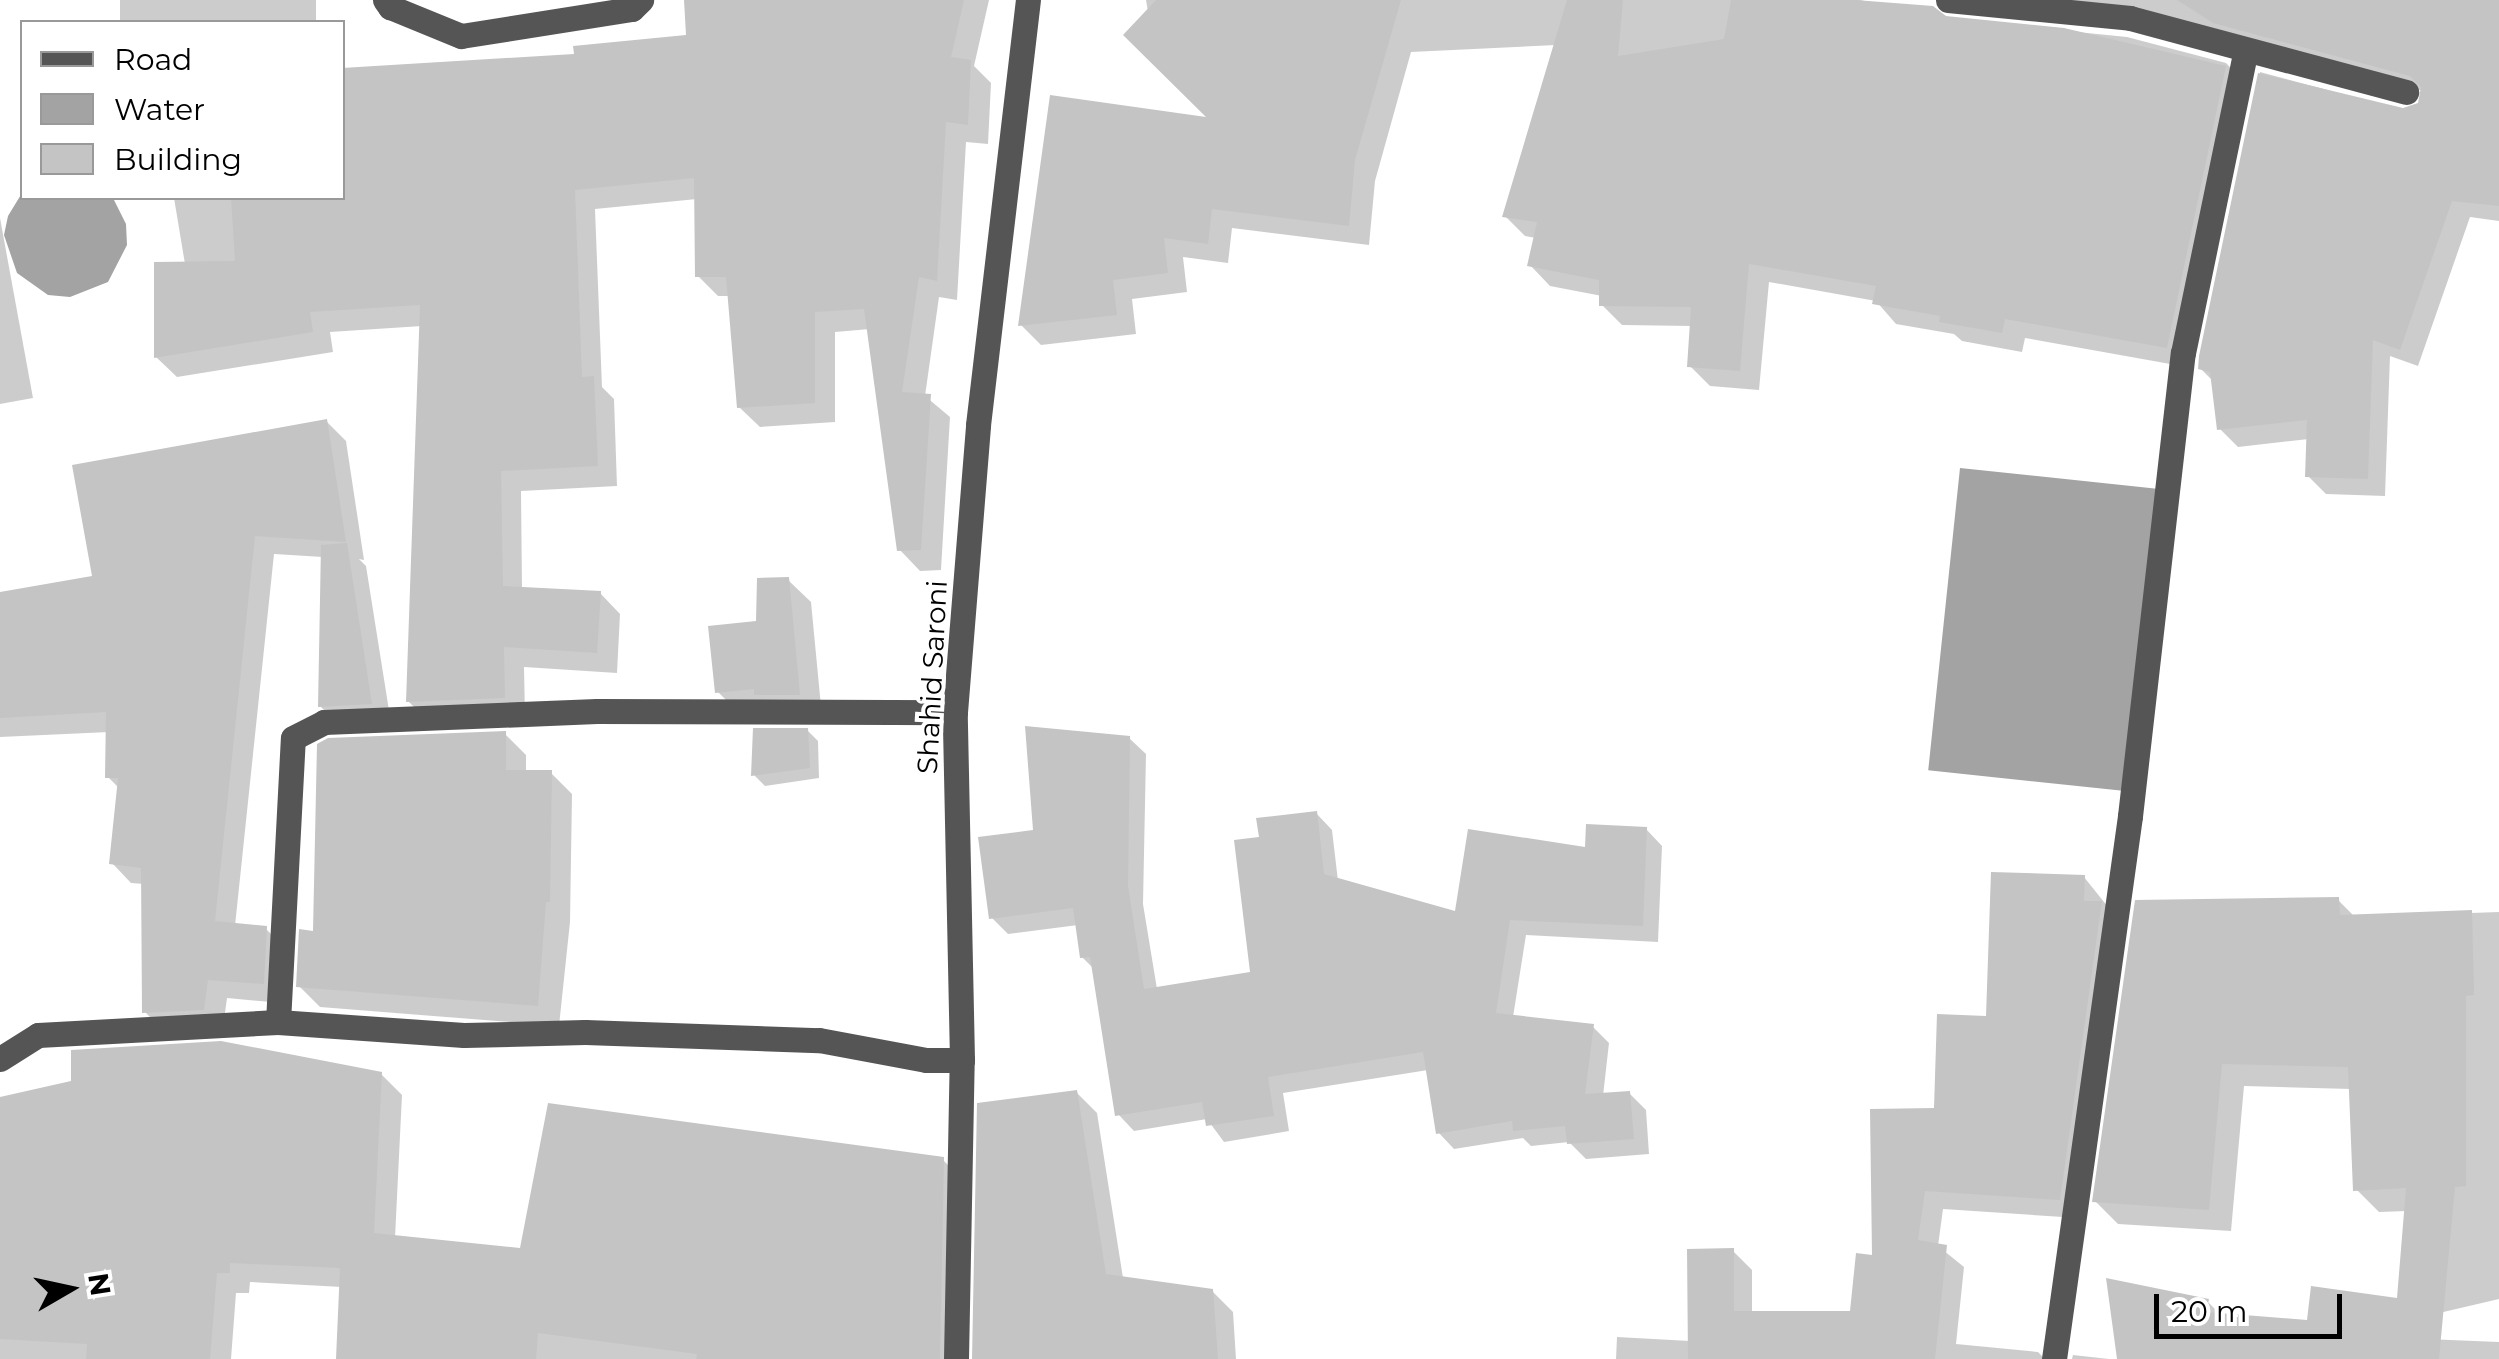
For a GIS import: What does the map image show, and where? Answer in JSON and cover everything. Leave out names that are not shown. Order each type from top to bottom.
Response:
[{"type":"street","points":[[385,0],[390,8],[461,36],[632,9],[641,0]]},
{"type":"street","name":"Shahid Saroni","points":[[956,1359],[962,1060],[955,712],[980,406],[1028,0]]},
{"type":"street","points":[[1948,0],[2130,18],[2406,92]]},
{"type":"street","points":[[2054,1359],[2130,816],[2183,353],[2246,50]]},
{"type":"street","points":[[278,1022],[293,738],[324,722],[597,710],[955,712]]},
{"type":"street","points":[[0,1059],[38,1035],[278,1022],[464,1035],[585,1032],[819,1040],[926,1060],[962,1060]]},
{"type":"water","points":[[20,196],[20,200],[114,200],[126,224],[127,245],[108,282],[70,297],[48,295],[17,273],[4,235],[8,216]]},
{"type":"water","points":[[1960,468],[2157,489],[2125,791],[1928,770]]},
{"type":"building","points":[[684,0],[964,0],[951,57],[971,60],[968,125],[946,122],[937,281],[919,277],[902,392],[931,394],[921,550],[897,551],[864,309],[815,312],[815,403],[737,408],[726,277],[695,277],[694,178],[575,190],[582,377],[594,376],[598,466],[501,471],[503,586],[601,591],[597,653],[504,647],[505,698],[406,702],[420,305],[310,312],[313,332],[154,358],[154,262],[235,261],[231,200],[345,200],[345,68],[574,54],[573,46],[686,35]]},
{"type":"building","points":[[1156,0],[1401,0],[1355,160],[1349,226],[1212,209],[1208,244],[1164,238],[1168,273],[1113,280],[1117,315],[1018,326],[1050,95],[1206,117],[1123,35]]},
{"type":"building","points":[[1567,0],[1623,0],[1618,56],[1724,39],[1731,0],[1855,0],[1933,6],[1946,16],[2064,28],[2226,66],[2167,348],[2005,319],[2002,333],[1939,322],[1940,316],[1872,304],[1876,286],[1749,264],[1740,371],[1687,367],[1691,307],[1599,306],[1599,280],[1527,266],[1537,222],[1502,217]]},
{"type":"building","points":[[2177,0],[2499,0],[2499,206],[2452,201],[2400,350],[2373,340],[2368,479],[2305,477],[2307,420],[2217,430],[2210,372],[2198,369],[2199,356],[2258,73],[2403,108],[2418,103],[2421,87],[2410,76],[2213,23]]},
{"type":"building","points":[[327,419],[346,542],[255,536],[215,921],[267,926],[264,984],[208,980],[204,1010],[142,1013],[141,868],[109,864],[118,778],[105,778],[106,712],[0,718],[0,592],[92,576],[72,465]]},
{"type":"building","points":[[347,543],[372,704],[318,707],[321,545]]},
{"type":"building","points":[[789,577],[800,695],[754,695],[754,689],[715,693],[708,626],[756,621],[757,578]]},
{"type":"building","points":[[1025,726],[1130,736],[1128,886],[1144,989],[1250,972],[1234,840],[1259,837],[1256,818],[1317,811],[1324,874],[1455,911],[1468,829],[1585,847],[1586,824],[1647,827],[1643,926],[1510,920],[1496,1013],[1594,1024],[1585,1094],[1630,1091],[1634,1139],[1567,1144],[1565,1126],[1513,1131],[1512,1121],[1436,1134],[1423,1052],[1268,1077],[1274,1116],[1206,1126],[1202,1102],[1115,1116],[1090,957],[1080,958],[1073,908],[989,919],[978,837],[1033,830]]},
{"type":"building","points":[[753,728],[808,728],[810,768],[751,776]]},
{"type":"building","points":[[506,731],[506,770],[552,770],[550,902],[546,902],[538,1006],[296,987],[299,929],[313,931],[317,744],[328,738]]},
{"type":"building","points":[[1991,872],[2085,875],[2084,901],[2102,901],[2060,1200],[1925,1191],[1918,1240],[1947,1245],[1935,1359],[1688,1359],[1687,1249],[1734,1248],[1734,1311],[1850,1311],[1856,1253],[1872,1255],[1870,1109],[1934,1108],[1937,1014],[1986,1016]]},
{"type":"building","points":[[2339,897],[2340,915],[2472,910],[2474,995],[2466,996],[2466,1186],[2455,1187],[2439,1359],[2117,1359],[2106,1278],[2209,1299],[2206,1312],[2307,1320],[2311,1286],[2397,1298],[2406,1188],[2353,1191],[2348,1067],[2222,1064],[2209,1210],[2092,1202],[2135,900]]},
{"type":"building","points":[[221,1041],[382,1072],[374,1233],[520,1248],[548,1103],[944,1157],[940,1359],[696,1359],[697,1354],[538,1333],[536,1359],[336,1359],[340,1268],[230,1263],[230,1273],[217,1273],[210,1359],[86,1359],[87,1344],[0,1339],[0,1097],[71,1081],[71,1050]]},
{"type":"building","points":[[1077,1090],[1106,1274],[1213,1289],[1218,1359],[972,1359],[977,1103]]}]
